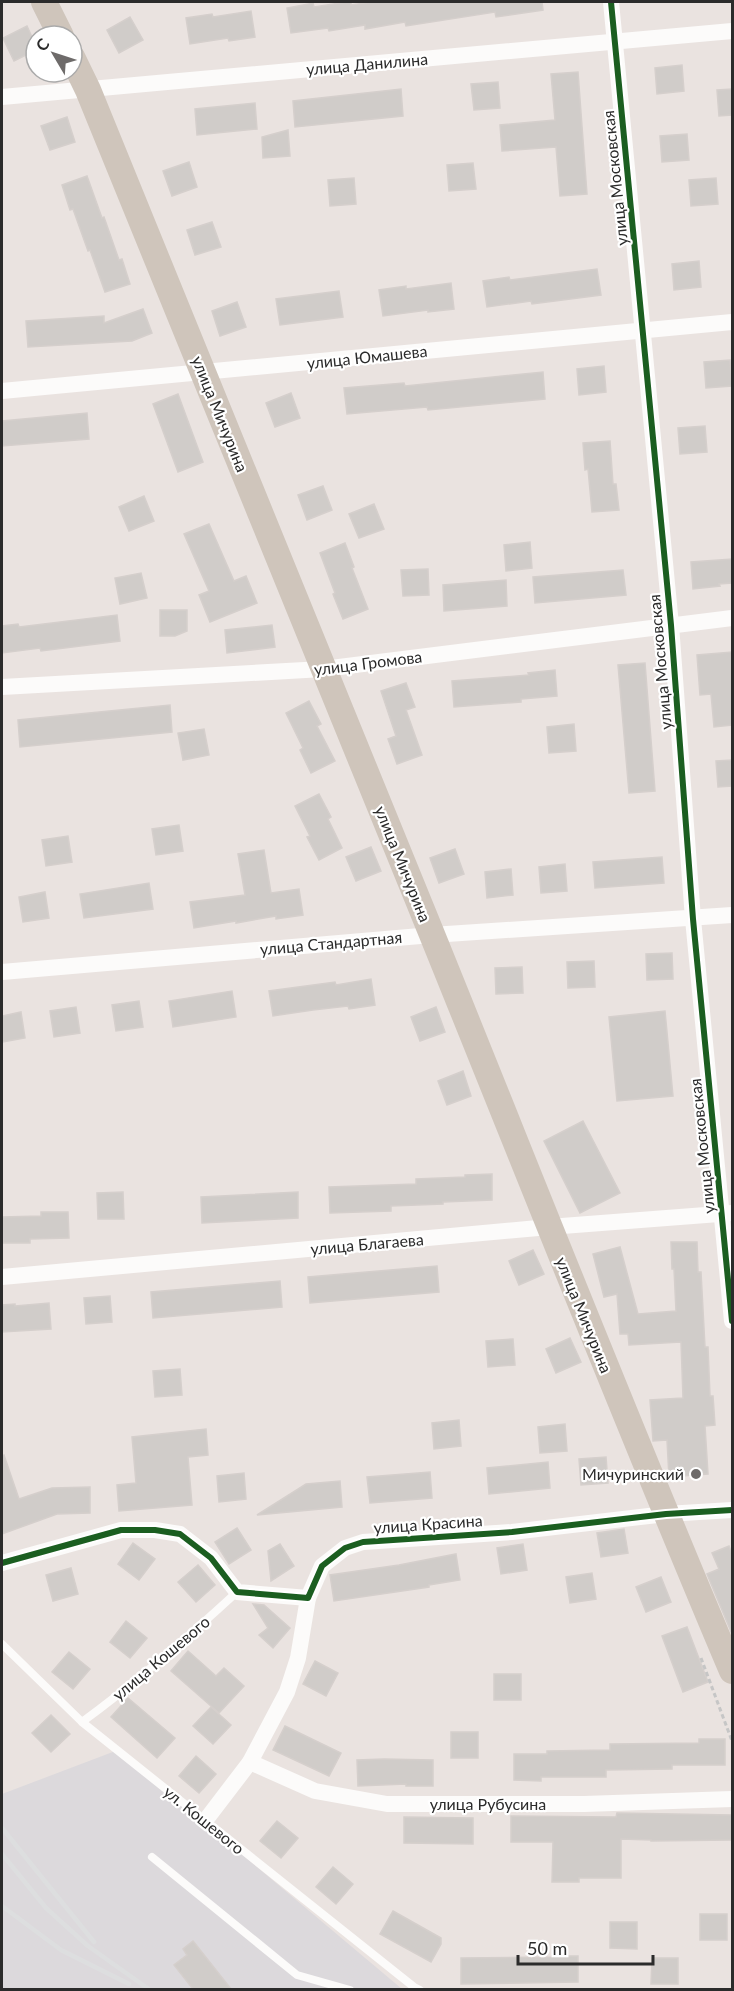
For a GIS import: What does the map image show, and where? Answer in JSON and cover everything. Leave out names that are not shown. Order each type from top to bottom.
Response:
[{"type":"main road","points":[[44,2],[55,24]]},
{"type":"main road","name":"улица Мичурина","points":[[84,82],[666,1514],[732,1671]]},
{"type":"street","name":"улица Московская","points":[[611,2],[671,625],[693,919],[728,1213],[732,1321]]},
{"type":"street","name":"улица Данилина","points":[[2,97],[732,31]]},
{"type":"street","name":"улица Юмашева","points":[[2,391],[732,322]]},
{"type":"street","name":"улица Громова","points":[[2,687],[323,669],[732,618]]},
{"type":"street","name":"улица Стандартная","points":[[2,972],[432,935],[732,915]]},
{"type":"street","name":"улица Благаева","points":[[2,1277],[728,1213]]},
{"type":"street","name":"улица Красина","points":[[205,1821],[250,1762],[287,1692],[298,1658],[308,1598],[322,1566],[345,1548],[363,1542],[512,1532],[666,1514],[732,1510]]},
{"type":"street","points":[[2,1563],[121,1530],[155,1530],[180,1534],[211,1558],[237,1592],[308,1598]]},
{"type":"street","name":"улица Рубусина","points":[[250,1762],[315,1791],[387,1804],[584,1804],[732,1799]]},
{"type":"lane","name":"улица Кошевого","points":[[82,1722],[164,1659],[237,1592]]},
{"type":"lane","name":"ул. Кошевого","points":[[2,1644],[82,1722],[413,1989]]},
{"type":"lane","points":[[152,1857],[297,1975],[350,1989]]},
{"type":"shaded area","points":[[118,1750],[402,1989],[2,1989],[2,1794]]},
{"type":"building","points":[[351,2],[351,5],[371,2],[542,2],[543,10],[496,17],[495,12],[406,26],[405,22],[365,29],[365,25],[329,31],[328,28],[291,33],[287,8],[313,3],[314,7]]},
{"type":"building","points":[[251,11],[255,37],[229,41],[228,38],[190,44],[186,18],[212,14],[213,17]]},
{"type":"building","points":[[130,17],[143,40],[119,53],[107,30]]},
{"type":"building","points":[[24,28],[24,56],[14,61],[3,38]]},
{"type":"building","points":[[682,65],[684,91],[657,94],[655,68]]},
{"type":"building","points":[[578,72],[587,194],[560,196],[556,147],[502,151],[500,125],[555,120],[551,74]]},
{"type":"building","points":[[498,82],[500,108],[474,110],[471,84]]},
{"type":"building","points":[[401,89],[403,116],[295,127],[293,101]]},
{"type":"building","points":[[732,89],[732,115],[719,116],[717,90]]},
{"type":"building","points":[[255,103],[257,129],[197,135],[195,109]]},
{"type":"building","points":[[67,117],[75,142],[50,150],[41,126]]},
{"type":"building","points":[[288,130],[290,156],[263,158],[262,137]]},
{"type":"building","points":[[687,134],[689,160],[662,162],[660,136]]},
{"type":"building","points":[[189,162],[197,187],[172,196],[163,171]]},
{"type":"building","points":[[473,163],[476,189],[449,191],[447,165]]},
{"type":"building","points":[[87,176],[119,260],[122,259],[130,284],[105,292],[73,209],[70,210],[62,185]]},
{"type":"building","points":[[354,178],[356,204],[330,206],[328,180]]},
{"type":"building","points":[[716,178],[718,204],[691,206],[689,180]]},
{"type":"building","points":[[212,222],[221,247],[195,255],[187,230]]},
{"type":"building","points":[[699,261],[701,287],[674,290],[672,264]]},
{"type":"building","points":[[597,269],[601,295],[487,307],[483,281],[509,277],[510,280]]},
{"type":"building","points":[[451,283],[454,309],[383,316],[379,290]]},
{"type":"building","points":[[339,291],[343,317],[280,325],[276,299]]},
{"type":"building","points":[[237,302],[246,327],[220,336],[212,311]]},
{"type":"building","points":[[143,309],[152,333],[132,341],[28,347],[26,321],[104,316],[104,323]]},
{"type":"building","points":[[730,360],[732,386],[706,388],[704,362]]},
{"type":"building","points":[[604,366],[606,392],[579,395],[577,369]]},
{"type":"building","points":[[543,372],[545,399],[428,410],[427,407],[347,414],[344,388],[404,383],[405,386]]},
{"type":"building","points":[[291,393],[300,418],[275,427],[266,403]]},
{"type":"building","points":[[178,394],[203,462],[178,472],[153,404]]},
{"type":"building","points":[[87,413],[89,439],[2,446],[2,421]]},
{"type":"building","points":[[705,426],[707,452],[680,454],[678,428]]},
{"type":"building","points":[[610,441],[613,484],[616,484],[619,510],[592,512],[583,443]]},
{"type":"building","points":[[323,486],[332,510],[307,520],[298,495]]},
{"type":"building","points":[[144,496],[154,521],[129,531],[119,507]]},
{"type":"building","points":[[374,504],[384,529],[359,538],[349,514]]},
{"type":"building","points":[[209,524],[234,581],[246,576],[257,603],[210,622],[199,595],[209,591],[184,534]]},
{"type":"building","points":[[530,542],[532,568],[506,571],[504,545]]},
{"type":"building","points":[[345,543],[368,609],[343,619],[320,553]]},
{"type":"building","points":[[732,559],[732,583],[693,589],[691,562]]},
{"type":"building","points":[[428,569],[429,595],[403,596],[401,570]]},
{"type":"building","points":[[623,570],[626,595],[535,603],[533,577]]},
{"type":"building","points":[[141,573],[147,598],[120,604],[115,578]]},
{"type":"building","points":[[506,580],[507,606],[444,611],[443,585]]},
{"type":"building","points":[[160,610],[187,610],[187,631],[175,636],[160,636]]},
{"type":"building","points":[[117,615],[120,641],[41,651],[40,648],[2,653],[2,626],[18,624],[19,627]]},
{"type":"building","points":[[272,625],[275,647],[227,653],[225,630]]},
{"type":"building","points":[[732,652],[732,725],[714,727],[711,694],[700,695],[697,655]]},
{"type":"building","points":[[645,663],[655,791],[629,793],[618,665]]},
{"type":"building","points":[[555,670],[557,696],[521,699],[521,702],[454,707],[452,681],[529,675],[528,673]]},
{"type":"building","points":[[406,683],[415,707],[406,710],[422,755],[397,764],[388,739],[396,736],[381,691]]},
{"type":"building","points":[[309,701],[321,724],[317,726],[335,761],[311,773],[300,750],[303,748],[286,713]]},
{"type":"building","points":[[170,705],[172,732],[20,747],[18,720]]},
{"type":"building","points":[[574,724],[576,751],[549,753],[547,727]]},
{"type":"building","points":[[204,729],[209,755],[183,760],[178,733]]},
{"type":"building","points":[[732,760],[732,786],[718,787],[716,761]]},
{"type":"building","points":[[319,794],[331,817],[328,819],[342,848],[319,860],[295,806]]},
{"type":"building","points":[[179,825],[183,851],[156,855],[152,829]]},
{"type":"building","points":[[68,836],[72,862],[46,866],[42,840]]},
{"type":"building","points":[[371,847],[381,871],[356,881],[346,857]]},
{"type":"building","points":[[455,849],[464,874],[439,883],[430,858]]},
{"type":"building","points":[[264,850],[271,893],[299,889],[303,915],[276,919],[276,916],[194,928],[190,902],[245,895],[238,854]]},
{"type":"building","points":[[662,857],[664,883],[595,888],[593,862]]},
{"type":"building","points":[[565,864],[567,891],[541,893],[539,867]]},
{"type":"building","points":[[511,869],[513,895],[487,898],[485,872]]},
{"type":"building","points":[[149,883],[153,909],[84,918],[80,894]]},
{"type":"building","points":[[45,892],[49,918],[23,922],[19,897]]},
{"type":"building","points":[[672,953],[673,979],[647,980],[646,954]]},
{"type":"building","points":[[594,961],[595,987],[568,988],[567,962]]},
{"type":"building","points":[[522,967],[523,993],[496,994],[495,968]]},
{"type":"building","points":[[371,979],[375,1005],[349,1009],[348,1006],[273,1016],[269,991],[335,982],[336,985]]},
{"type":"building","points":[[232,991],[236,1017],[173,1027],[169,1001]]},
{"type":"building","points":[[139,1001],[143,1027],[116,1031],[112,1005]]},
{"type":"building","points":[[76,1007],[80,1033],[54,1037],[50,1011]]},
{"type":"building","points":[[436,1007],[445,1032],[420,1041],[411,1017]]},
{"type":"building","points":[[665,1011],[673,1096],[617,1101],[609,1017]]},
{"type":"building","points":[[21,1012],[25,1038],[2,1042],[2,1016]]},
{"type":"building","points":[[463,1071],[471,1096],[447,1105],[438,1081]]},
{"type":"building","points":[[583,1121],[620,1193],[580,1213],[544,1141]]},
{"type":"building","points":[[492,1174],[492,1200],[391,1206],[391,1211],[330,1213],[329,1187],[416,1184],[416,1179]]},
{"type":"building","points":[[123,1192],[124,1219],[98,1219],[97,1193]]},
{"type":"building","points":[[298,1192],[298,1218],[202,1223],[201,1197]]},
{"type":"building","points":[[41,1212],[68,1212],[69,1238],[30,1239],[30,1243],[3,1243],[2,1217],[41,1216]]},
{"type":"building","points":[[671,1242],[697,1242],[705,1347],[708,1347],[710,1396],[713,1396],[715,1425],[705,1426],[708,1474],[669,1477],[667,1440],[653,1441],[650,1400],[683,1398],[681,1342],[629,1345],[628,1334],[620,1334],[617,1294],[604,1297],[593,1254],[620,1247],[638,1314],[676,1311]]},
{"type":"building","points":[[533,1250],[544,1274],[519,1285],[509,1261]]},
{"type":"building","points":[[437,1266],[439,1292],[310,1303],[308,1277]]},
{"type":"building","points":[[280,1281],[282,1307],[153,1318],[151,1292]]},
{"type":"building","points":[[110,1296],[112,1322],[86,1324],[84,1298]]},
{"type":"building","points":[[49,1303],[51,1329],[2,1332],[2,1305]]},
{"type":"building","points":[[570,1338],[581,1362],[556,1373],[546,1349]]},
{"type":"building","points":[[513,1339],[515,1365],[488,1367],[486,1341]]},
{"type":"building","points":[[180,1369],[182,1395],[155,1397],[153,1371]]},
{"type":"building","points":[[459,1420],[461,1446],[434,1449],[432,1423]]},
{"type":"building","points":[[565,1424],[567,1451],[540,1453],[538,1427]]},
{"type":"building","points":[[206,1429],[208,1455],[188,1457],[192,1505],[119,1511],[117,1485],[136,1483],[132,1437]]},
{"type":"building","points":[[4,1455],[19,1499],[52,1488],[90,1487],[90,1513],[57,1514],[2,1534],[2,1456]]},
{"type":"building","points":[[606,1457],[608,1483],[581,1485],[579,1459]]},
{"type":"building","points":[[548,1462],[550,1488],[489,1494],[487,1468]]},
{"type":"building","points":[[430,1472],[432,1498],[370,1503],[367,1477]]},
{"type":"building","points":[[244,1473],[246,1499],[219,1502],[217,1476]]},
{"type":"building","points":[[340,1481],[342,1507],[257,1515],[306,1484]]},
{"type":"building","points":[[237,1528],[251,1550],[229,1564],[215,1542]]},
{"type":"building","points":[[624,1529],[628,1553],[601,1557],[597,1533]]},
{"type":"building","points":[[133,1543],[155,1559],[139,1580],[118,1564]]},
{"type":"building","points":[[280,1544],[294,1566],[271,1581],[268,1551]]},
{"type":"building","points":[[523,1544],[527,1570],[501,1574],[497,1548]]},
{"type":"building","points":[[729,1546],[732,1554],[732,1634],[707,1574],[719,1569],[712,1553]]},
{"type":"building","points":[[456,1554],[460,1580],[429,1585],[429,1587],[334,1601],[330,1575]]},
{"type":"building","points":[[198,1565],[215,1585],[196,1602],[178,1582]]},
{"type":"building","points":[[71,1568],[78,1594],[53,1601],[46,1575]]},
{"type":"building","points":[[592,1573],[596,1599],[570,1603],[566,1577]]},
{"type":"building","points":[[661,1577],[671,1602],[646,1612],[636,1587]]},
{"type":"building","points":[[253,1604],[264,1605],[290,1628],[273,1648],[259,1635],[268,1628]]},
{"type":"building","points":[[126,1621],[147,1638],[130,1658],[110,1642]]},
{"type":"building","points":[[687,1627],[708,1682],[683,1692],[662,1636]]},
{"type":"building","points":[[188,1651],[216,1676],[224,1668],[244,1686],[219,1713],[171,1671]]},
{"type":"building","points":[[69,1652],[90,1669],[73,1689],[52,1672]]},
{"type":"building","points":[[315,1661],[338,1673],[326,1696],[303,1684]]},
{"type":"building","points":[[494,1674],[521,1674],[521,1700],[494,1700]]},
{"type":"building","points":[[128,1698],[175,1738],[157,1758],[111,1717]]},
{"type":"building","points":[[211,1707],[231,1725],[213,1744],[193,1726]]},
{"type":"building","points":[[51,1715],[70,1734],[51,1752],[32,1733]]},
{"type":"building","points":[[285,1726],[341,1753],[329,1776],[273,1750]]},
{"type":"building","points":[[451,1732],[478,1732],[478,1758],[451,1758]]},
{"type":"building","points":[[699,1739],[725,1739],[725,1765],[672,1765],[672,1769],[606,1770],[606,1777],[541,1777],[541,1781],[514,1780],[514,1754],[610,1750],[610,1744],[699,1743]]},
{"type":"building","points":[[196,1756],[216,1774],[199,1793],[179,1776]]},
{"type":"building","points":[[357,1760],[433,1760],[433,1786],[406,1786],[406,1784],[358,1786]]},
{"type":"building","points":[[617,1813],[732,1815],[732,1840],[621,1839],[621,1878],[579,1878],[579,1882],[552,1882],[553,1842],[511,1842],[511,1816],[616,1817]]},
{"type":"building","points":[[404,1817],[473,1818],[473,1844],[404,1843]]},
{"type":"building","points":[[277,1821],[298,1838],[281,1858],[260,1841]]},
{"type":"building","points":[[333,1867],[353,1884],[336,1904],[316,1887]]},
{"type":"building","points":[[393,1911],[441,1938],[441,1944],[431,1962],[380,1934]]},
{"type":"building","points":[[700,1914],[727,1914],[727,1940],[700,1940]]},
{"type":"building","points":[[610,1922],[637,1922],[637,1949],[610,1948]]},
{"type":"building","points":[[193,1941],[231,1989],[193,1989],[174,1965],[187,1955],[183,1949]]},
{"type":"building","points":[[578,1956],[578,1982],[461,1984],[461,1958]]},
{"type":"building","points":[[652,1958],[678,1958],[678,1984],[651,1984]]},
{"type":"railway","points":[[2,1828],[94,1942]]},
{"type":"railway","points":[[2,1854],[46,1908],[88,1946],[150,1990]]},
{"type":"railway","points":[[2,1906],[61,1950],[129,1984]]},
{"type":"cycle path","points":[[611,2],[671,625],[693,919],[732,1321]]},
{"type":"cycle path","points":[[2,1563],[121,1530],[155,1530],[180,1534],[211,1558],[237,1592],[308,1598],[322,1566],[345,1548],[363,1542],[512,1532],[666,1514],[732,1510]]},
{"type":"place","name":"Мичуринский","points":[[696,1474]]}]
